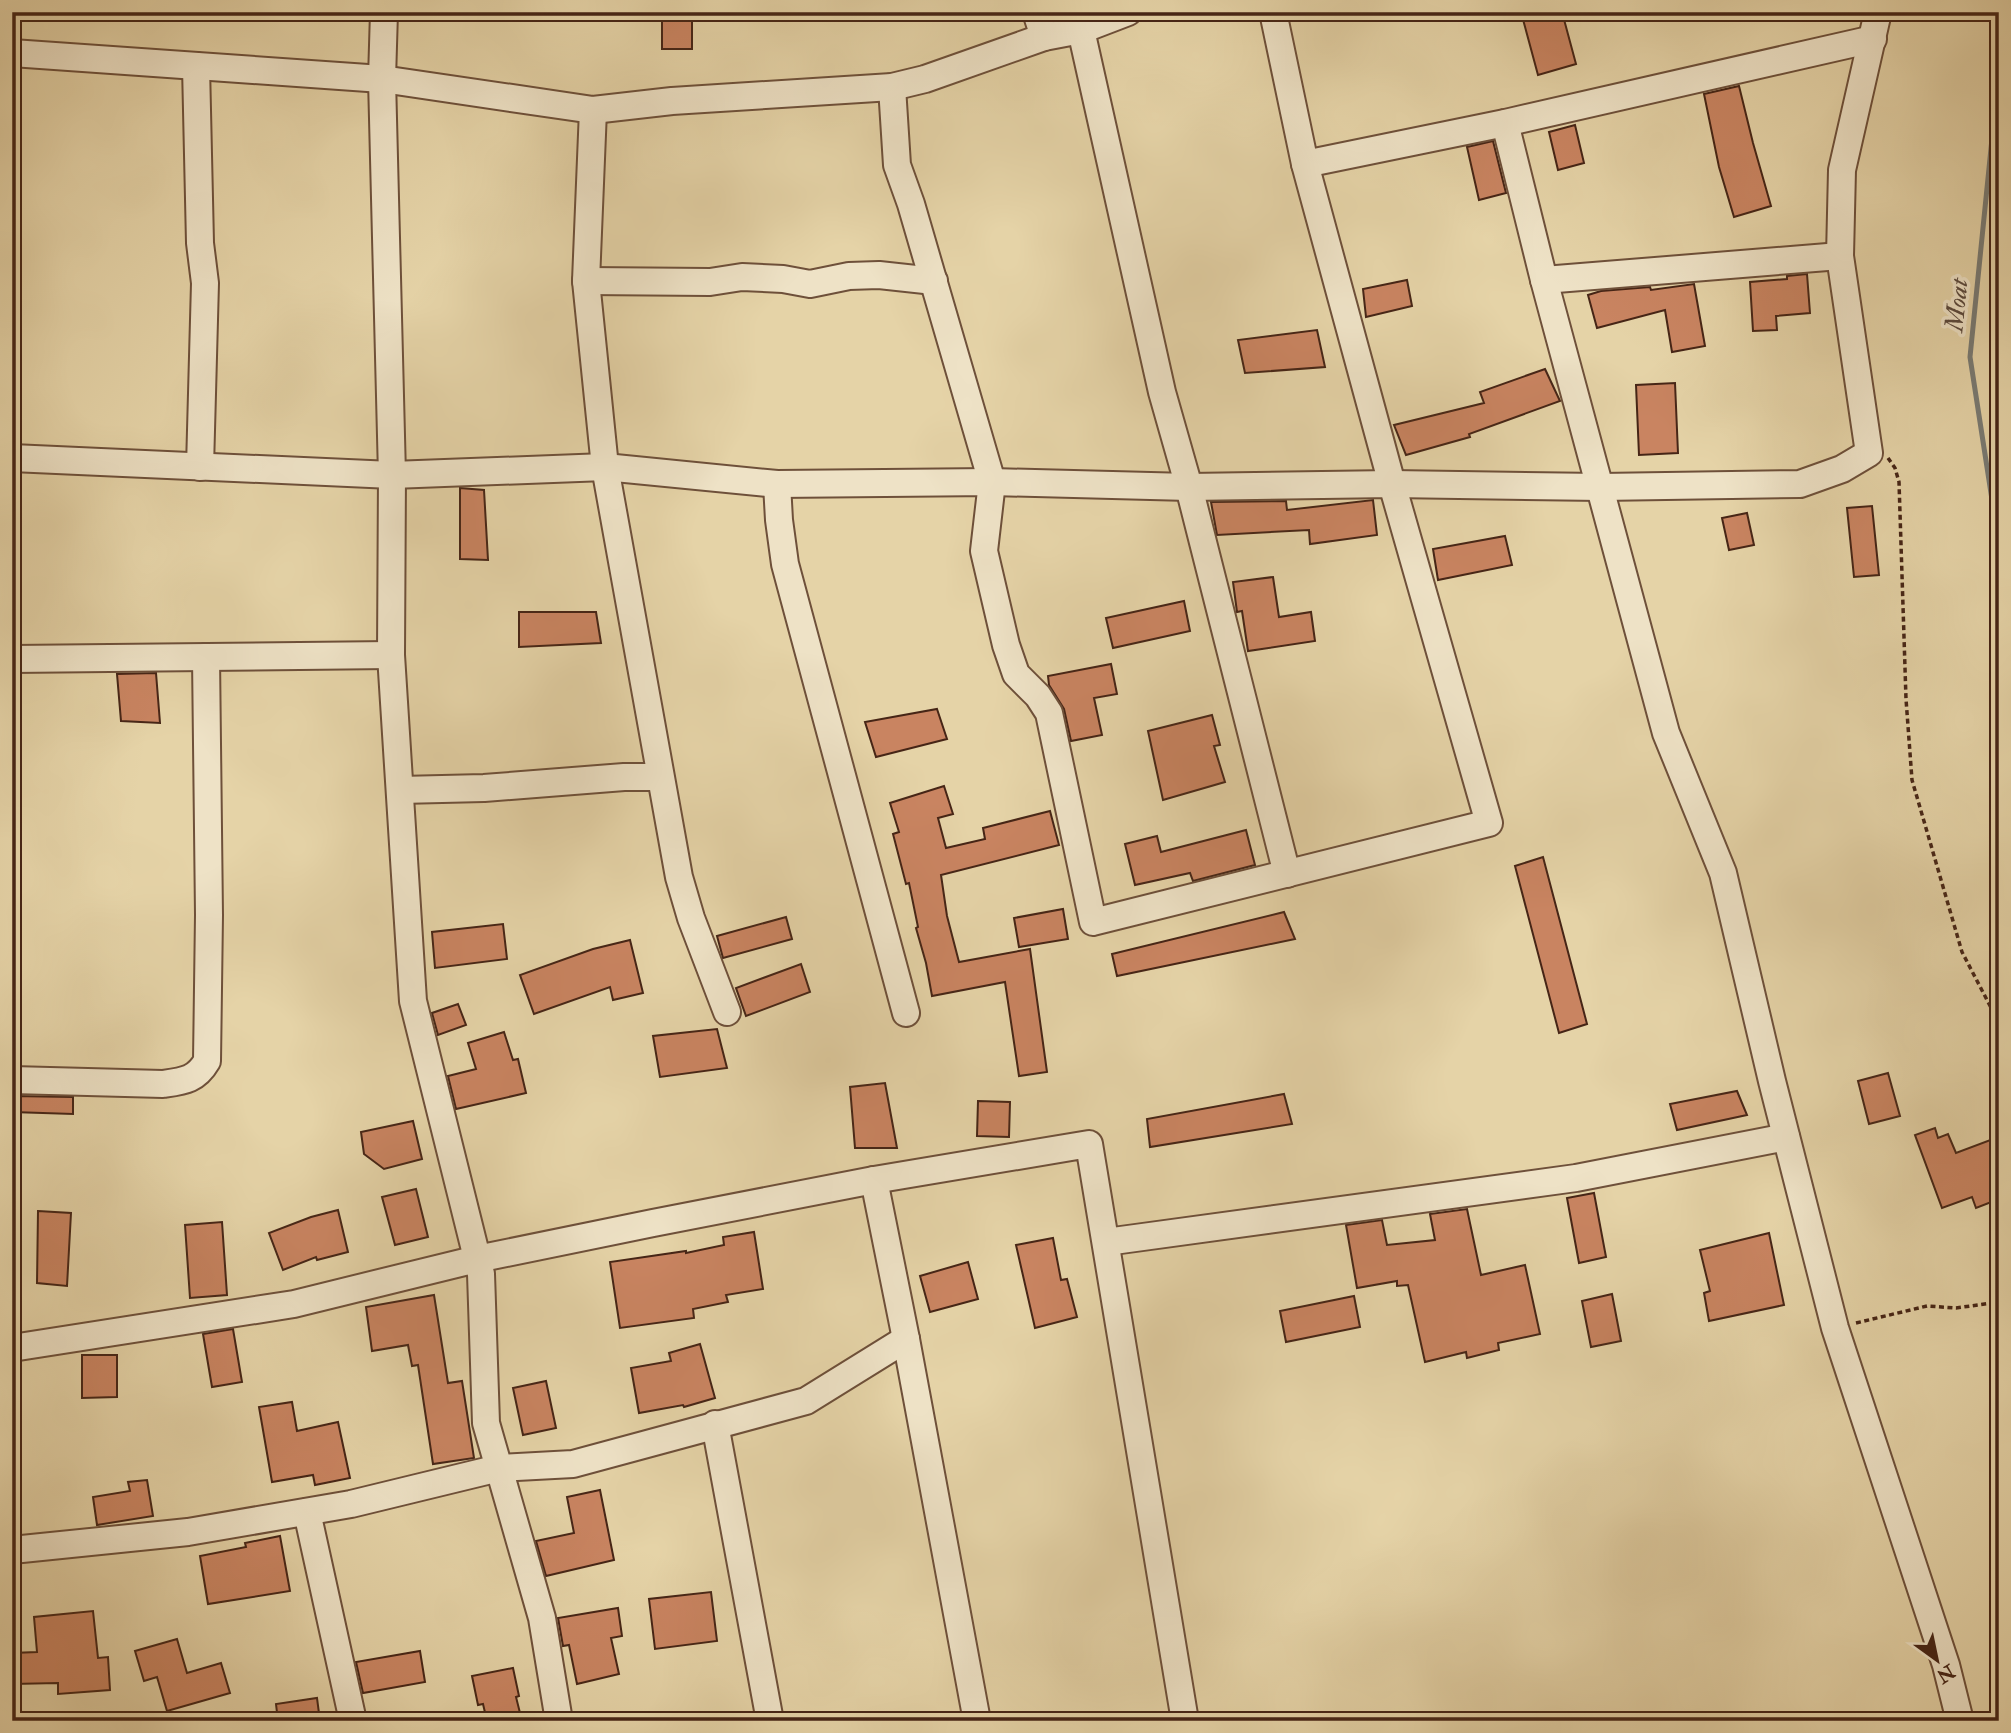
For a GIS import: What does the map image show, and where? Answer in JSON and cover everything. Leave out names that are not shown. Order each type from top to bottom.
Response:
[{"type":"street","points":[[384,12],[382,79],[392,475],[391,655],[413,1000],[481,1274],[486,1423],[542,1618],[559,1721]]},
{"type":"street","points":[[12,53],[382,79],[593,110],[672,101],[892,87],[925,79],[1040,24],[1081,30],[1128,12]]},
{"type":"street","points":[[892,87],[897,165],[934,281],[992,482],[984,551],[1006,645],[1016,674],[1038,696],[1049,713],[1093,922],[1489,824],[1392,484],[1305,164],[1273,12]]},
{"type":"street","points":[[12,458],[392,475],[605,467],[778,484],[992,482],[1189,487],[1392,484],[1601,488],[1800,484],[1842,468],[1869,453],[1840,256],[1842,170],[1878,12]]},
{"type":"street","points":[[1081,30],[1162,392],[1189,487],[1287,874]]},
{"type":"street","points":[[1305,164],[1505,123],[1873,39]]},
{"type":"street","points":[[196,66],[200,231],[205,283],[200,467]]},
{"type":"street","points":[[593,110],[586,281],[605,467],[679,877],[691,918],[727,1012]]},
{"type":"street","points":[[1505,123],[1544,280],[1666,733],[1723,873],[1835,1328],[1946,1665],[1960,1721]]},
{"type":"street","points":[[1544,280],[1840,256]]},
{"type":"street","points":[[586,281],[710,282],[742,277],[783,279],[810,284],[849,276],[879,275],[934,281]]},
{"type":"street","points":[[778,484],[779,520],[785,564],[905,1013]]},
{"type":"street","points":[[12,659],[391,655]]},
{"type":"street","points":[[12,1080],[163,1084],[188,1081],[200,1073],[207,1061],[209,915],[206,656]]},
{"type":"street","points":[[400,790],[484,788],[660,777]]},
{"type":"street","points":[[1105,1242],[1576,1178],[1786,1137]]},
{"type":"street","points":[[12,1348],[294,1304],[477,1259],[874,1180],[1089,1144],[1185,1721]]},
{"type":"street","points":[[874,1180],[978,1721]]},
{"type":"street","points":[[12,1550],[188,1532],[351,1504],[499,1468],[573,1464],[806,1401],[906,1339]]},
{"type":"street","points":[[715,1424],[770,1721]]},
{"type":"street","points":[[307,1511],[354,1721]]},
{"type":"path","points":[[1869,453],[1887,457],[1895,468],[1899,482],[1906,699],[1912,780],[1962,952],[1999,1023]]},
{"type":"path","points":[[1835,1328],[1927,1306],[1956,1308],[1999,1302]]},
{"type":"building","points":[[662,12],[692,12],[692,49],[662,49]]},
{"type":"building","points":[[1521,12],[1562,12],[1576,64],[1538,75]]},
{"type":"building","points":[[1739,86],[1771,206],[1734,217],[1719,167],[1704,94]]},
{"type":"building","points":[[1575,125],[1584,163],[1558,170],[1549,132]]},
{"type":"building","points":[[1493,141],[1506,193],[1479,200],[1467,147]]},
{"type":"building","points":[[1807,274],[1810,313],[1776,316],[1777,330],[1753,331],[1750,282],[1787,279],[1787,276]]},
{"type":"building","points":[[1407,280],[1412,306],[1366,317],[1363,289]]},
{"type":"building","points":[[1694,284],[1705,346],[1672,352],[1665,310],[1597,328],[1588,295],[1601,291],[1650,287],[1651,290]]},
{"type":"building","points":[[1317,330],[1325,367],[1245,373],[1238,340]]},
{"type":"building","points":[[1545,369],[1560,401],[1469,434],[1470,437],[1406,455],[1394,425],[1484,403],[1480,392]]},
{"type":"building","points":[[1675,383],[1678,453],[1639,455],[1636,385]]},
{"type":"building","points":[[460,488],[484,490],[488,560],[460,559]]},
{"type":"building","points":[[1373,500],[1377,535],[1310,544],[1309,530],[1217,535],[1211,502],[1286,501],[1287,510]]},
{"type":"building","points":[[1872,506],[1879,575],[1854,577],[1847,508]]},
{"type":"building","points":[[1747,513],[1754,545],[1729,550],[1722,518]]},
{"type":"building","points":[[1505,536],[1512,565],[1438,580],[1433,549]]},
{"type":"building","points":[[1273,577],[1279,617],[1311,612],[1315,641],[1248,651],[1242,611],[1237,612],[1233,582]]},
{"type":"building","points":[[1184,601],[1190,631],[1113,648],[1106,618]]},
{"type":"building","points":[[519,612],[596,612],[601,643],[519,647]]},
{"type":"building","points":[[1111,664],[1117,694],[1094,698],[1102,735],[1071,741],[1064,709],[1049,685],[1048,676]]},
{"type":"building","points":[[156,673],[160,723],[121,721],[117,674]]},
{"type":"building","points":[[937,709],[947,739],[876,757],[865,722]]},
{"type":"building","points":[[1212,715],[1220,745],[1214,746],[1225,782],[1163,800],[1148,731]]},
{"type":"building","points":[[944,786],[953,814],[938,818],[946,848],[985,839],[983,828],[1050,811],[1059,845],[941,875],[947,916],[959,962],[1030,949],[1047,1072],[1019,1076],[1005,982],[932,996],[916,928],[918,927],[909,883],[906,884],[893,834],[899,832],[890,803]]},
{"type":"building","points":[[1246,830],[1255,865],[1193,881],[1190,873],[1135,885],[1125,844],[1157,836],[1161,852]]},
{"type":"building","points":[[1543,857],[1587,1024],[1559,1033],[1515,866]]},
{"type":"building","points":[[1063,909],[1068,939],[1019,947],[1014,918]]},
{"type":"building","points":[[1284,912],[1295,939],[1117,976],[1112,954]]},
{"type":"building","points":[[786,917],[792,939],[723,958],[717,936]]},
{"type":"building","points":[[503,924],[507,959],[435,968],[432,932]]},
{"type":"building","points":[[630,940],[643,993],[613,1000],[610,987],[534,1014],[520,975],[593,949]]},
{"type":"building","points":[[801,964],[810,992],[746,1016],[736,988]]},
{"type":"building","points":[[458,1004],[466,1025],[438,1035],[432,1013]]},
{"type":"building","points":[[717,1029],[727,1068],[660,1077],[653,1036]]},
{"type":"building","points":[[504,1032],[513,1060],[518,1059],[526,1093],[456,1109],[448,1076],[476,1069],[468,1043]]},
{"type":"building","points":[[1888,1073],[1900,1116],[1869,1124],[1858,1081]]},
{"type":"building","points":[[885,1083],[897,1148],[855,1148],[850,1087]]},
{"type":"building","points":[[1737,1091],[1747,1115],[1677,1130],[1670,1104]]},
{"type":"building","points":[[1284,1094],[1292,1124],[1150,1147],[1147,1119]]},
{"type":"building","points":[[12,1096],[73,1097],[73,1114],[12,1112]]},
{"type":"building","points":[[978,1101],[1010,1102],[1009,1137],[977,1136]]},
{"type":"building","points":[[413,1121],[422,1159],[384,1169],[364,1154],[361,1132]]},
{"type":"building","points":[[1935,1128],[1938,1138],[1948,1134],[1956,1153],[1993,1139],[1999,1156],[1999,1199],[1976,1208],[1972,1197],[1942,1208],[1915,1135]]},
{"type":"building","points":[[416,1189],[428,1237],[395,1245],[382,1197]]},
{"type":"building","points":[[1594,1193],[1606,1257],[1579,1263],[1567,1198]]},
{"type":"building","points":[[1467,1209],[1481,1275],[1525,1265],[1540,1334],[1498,1343],[1499,1350],[1467,1358],[1466,1352],[1425,1362],[1408,1285],[1397,1286],[1397,1281],[1357,1288],[1346,1225],[1382,1220],[1387,1245],[1435,1240],[1430,1214]]},
{"type":"building","points":[[338,1210],[348,1252],[317,1260],[316,1257],[283,1270],[269,1233]]},
{"type":"building","points":[[38,1211],[71,1213],[67,1286],[37,1283]]},
{"type":"building","points":[[222,1222],[227,1295],[190,1298],[185,1225]]},
{"type":"building","points":[[754,1232],[763,1289],[726,1295],[728,1302],[693,1309],[694,1318],[620,1328],[610,1262],[686,1253],[724,1245],[723,1237]]},
{"type":"building","points":[[1769,1233],[1784,1305],[1709,1321],[1704,1293],[1710,1291],[1700,1250]]},
{"type":"building","points":[[1053,1238],[1061,1280],[1067,1279],[1077,1317],[1035,1328],[1016,1245]]},
{"type":"building","points":[[968,1262],[978,1299],[930,1312],[920,1276]]},
{"type":"building","points":[[1612,1294],[1621,1341],[1591,1347],[1582,1301]]},
{"type":"building","points":[[434,1295],[448,1383],[462,1381],[474,1458],[433,1464],[418,1365],[412,1366],[408,1345],[372,1351],[366,1307]]},
{"type":"building","points":[[1354,1296],[1360,1327],[1286,1342],[1280,1311]]},
{"type":"building","points":[[233,1329],[242,1382],[212,1387],[203,1334]]},
{"type":"building","points":[[700,1344],[715,1398],[684,1407],[683,1405],[639,1413],[631,1368],[671,1361],[669,1353]]},
{"type":"building","points":[[82,1355],[117,1355],[117,1397],[82,1398]]},
{"type":"building","points":[[546,1381],[556,1428],[523,1435],[513,1388]]},
{"type":"building","points":[[292,1402],[297,1431],[338,1422],[350,1478],[315,1485],[313,1475],[272,1482],[259,1407]]},
{"type":"building","points":[[147,1480],[153,1516],[97,1525],[93,1497],[130,1491],[128,1482]]},
{"type":"building","points":[[600,1490],[614,1560],[546,1576],[536,1541],[574,1533],[567,1497]]},
{"type":"building","points":[[280,1536],[290,1591],[208,1604],[200,1556],[246,1547],[245,1543]]},
{"type":"building","points":[[711,1592],[717,1641],[655,1649],[649,1599]]},
{"type":"building","points":[[618,1608],[622,1636],[611,1638],[619,1674],[577,1684],[569,1645],[563,1646],[558,1618]]},
{"type":"building","points":[[93,1611],[98,1658],[108,1657],[110,1690],[58,1694],[58,1683],[12,1684],[12,1653],[37,1652],[34,1617]]},
{"type":"building","points":[[177,1639],[187,1673],[221,1663],[230,1693],[167,1711],[157,1677],[144,1681],[135,1651]]},
{"type":"building","points":[[420,1651],[425,1682],[363,1693],[356,1662]]},
{"type":"building","points":[[513,1668],[522,1721],[487,1721],[483,1704],[478,1705],[472,1676]]},
{"type":"building","points":[[317,1698],[320,1721],[278,1721],[276,1704]]},
{"type":"waterway","name":"Moat","points":[[1999,69],[1970,357],[1999,545]]}]
